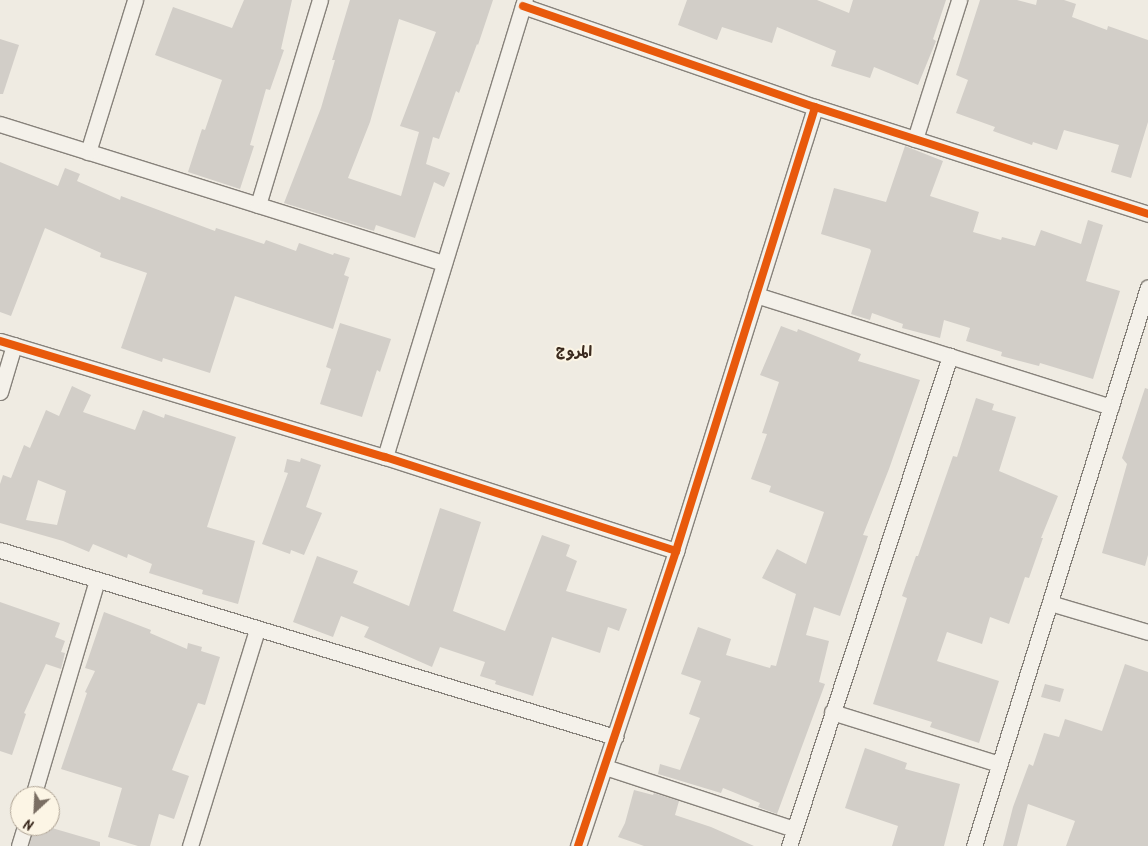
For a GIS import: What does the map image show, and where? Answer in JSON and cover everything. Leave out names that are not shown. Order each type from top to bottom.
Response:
[{"type":"street","points":[[88,152],[135,0]]},
{"type":"street","points":[[258,205],[320,0]]},
{"type":"street","points":[[915,139],[959,0]]},
{"type":"street","points":[[385,457],[524,3],[815,107],[1148,214]]},
{"type":"street","points":[[578,846],[616,737],[676,551],[815,107]]},
{"type":"street","points":[[0,124],[444,264]]},
{"type":"street","points":[[974,846],[1148,287]]},
{"type":"street","points":[[756,295],[1110,407]]},
{"type":"street","points":[[0,392],[7,343],[385,457],[676,551]]},
{"type":"street","points":[[789,846],[950,356]]},
{"type":"street","points":[[0,550],[616,737]]},
{"type":"street","points":[[36,786],[97,580]]},
{"type":"street","points":[[1050,603],[1148,632]]},
{"type":"street","points":[[190,846],[257,629]]},
{"type":"street","points":[[832,712],[999,764]]},
{"type":"street","points":[[605,767],[794,829]]},
{"type":"building","points":[[244,0],[292,0],[281,49],[284,50],[270,90],[266,89],[250,145],[254,146],[240,189],[188,172],[202,129],[205,130],[222,80],[155,55],[173,7],[232,28]]},
{"type":"building","points":[[350,0],[493,0],[478,45],[459,93],[456,91],[439,139],[433,137],[426,164],[450,173],[444,187],[434,182],[415,238],[376,225],[374,231],[284,203],[321,108],[335,60],[332,60]],"holes":[[[399,19],[436,32],[400,126],[419,132],[401,196],[348,178],[370,122]]]},
{"type":"building","points":[[687,0],[817,0],[849,13],[853,0],[946,0],[933,39],[936,41],[918,85],[874,67],[870,78],[831,66],[836,51],[777,27],[772,43],[722,27],[717,40],[678,25]]},
{"type":"building","points":[[980,0],[1017,0],[1036,5],[1037,0],[1064,0],[1076,4],[1072,17],[1107,30],[1108,26],[1148,40],[1148,122],[1131,178],[1111,172],[1119,145],[1064,130],[1057,150],[1033,142],[1032,145],[993,131],[995,127],[956,113],[968,80],[956,75]]},
{"type":"building","points":[[0,39],[19,45],[3,94],[0,94]]},
{"type":"building","points":[[905,146],[943,161],[930,196],[979,212],[973,232],[1001,240],[1002,237],[1035,246],[1041,230],[1081,244],[1088,220],[1103,225],[1086,281],[1120,291],[1093,379],[1040,363],[1039,366],[1001,356],[1002,352],[966,341],[970,328],[944,320],[940,338],[902,328],[903,324],[872,313],[870,320],[851,314],[871,251],[870,249],[821,234],[834,188],[886,202]]},
{"type":"building","points":[[0,162],[58,186],[65,168],[80,174],[77,181],[120,200],[121,196],[215,231],[216,228],[264,244],[266,240],[296,251],[299,243],[333,255],[334,253],[350,258],[344,275],[349,277],[333,329],[235,296],[210,373],[163,358],[162,362],[121,348],[147,273],[100,257],[101,253],[45,228],[11,316],[0,312]]},
{"type":"building","points":[[340,323],[391,339],[380,372],[377,370],[362,417],[320,404],[331,369],[326,367]]},
{"type":"building","points":[[781,326],[797,332],[798,329],[861,354],[858,361],[920,380],[889,469],[863,535],[868,536],[840,616],[814,607],[806,635],[829,641],[819,682],[825,684],[777,814],[758,807],[760,803],[723,788],[721,793],[658,774],[660,764],[680,770],[700,718],[689,714],[701,681],[681,674],[698,627],[731,639],[726,655],[770,668],[771,665],[776,666],[796,594],[762,578],[777,549],[806,564],[824,512],[769,492],[771,486],[751,479],[767,434],[762,433],[779,382],[760,375]]},
{"type":"building","points":[[72,386],[91,395],[83,412],[135,430],[143,410],[164,418],[165,414],[236,437],[207,527],[255,541],[238,604],[202,594],[203,590],[149,573],[152,564],[128,554],[127,558],[93,544],[89,552],[63,541],[0,523],[0,484],[3,475],[11,478],[24,445],[30,448],[46,410],[59,416]],"holes":[[[38,480],[66,491],[57,525],[26,520]]]},
{"type":"building","points":[[1145,388],[1148,389],[1148,555],[1145,566],[1102,553],[1127,464],[1122,458]]},
{"type":"building","points":[[976,398],[994,404],[992,410],[1016,417],[999,471],[1058,496],[1041,538],[1043,538],[1029,578],[1025,577],[1009,624],[990,617],[982,644],[947,632],[937,661],[999,681],[979,743],[930,727],[932,722],[873,704],[907,598],[902,596],[953,456],[957,457]]},
{"type":"building","points":[[301,458],[321,465],[306,507],[322,513],[304,555],[291,550],[290,554],[262,544],[288,473],[284,472],[287,459],[300,462]]},
{"type":"building","points":[[440,508],[481,522],[453,611],[505,631],[542,535],[570,545],[566,556],[577,561],[566,591],[627,609],[619,631],[608,627],[600,653],[552,637],[533,696],[495,684],[496,681],[480,676],[485,662],[440,647],[432,667],[364,637],[369,627],[341,616],[333,637],[293,622],[317,556],[358,571],[353,583],[409,606]]},
{"type":"building","points":[[0,602],[60,623],[55,637],[65,641],[61,652],[65,653],[61,669],[46,664],[24,713],[26,714],[12,755],[0,751]]},
{"type":"building","points":[[104,612],[151,630],[150,633],[187,649],[188,643],[202,647],[201,651],[220,657],[205,705],[198,703],[172,770],[189,776],[174,819],[159,814],[150,846],[138,846],[108,837],[122,788],[61,769],[87,693],[85,692],[95,671],[85,668]]},
{"type":"building","points":[[1125,664],[1148,672],[1148,846],[1066,846],[1075,821],[1028,804],[1017,846],[1003,846],[1013,807],[1029,764],[1033,766],[1044,733],[1059,737],[1065,719],[1102,731]]},
{"type":"building","points":[[1045,684],[1064,689],[1060,702],[1041,697]]},
{"type":"building","points":[[865,748],[907,763],[905,769],[960,784],[944,846],[892,846],[898,826],[845,808]]},
{"type":"building","points":[[634,790],[653,795],[654,793],[679,801],[675,815],[711,827],[754,846],[644,846],[618,837],[625,823]]},
{"type":"building","points":[[60,830],[100,842],[100,846],[29,846],[32,836],[60,836]]},
{"type":"cycle path","points":[[523,6],[815,107],[1148,214]]},
{"type":"cycle path","points":[[578,846],[676,551],[815,107]]},
{"type":"cycle path","points":[[0,341],[385,457],[676,551]]},
{"type":"district","name":"المروج","points":[[574,352]]}]
